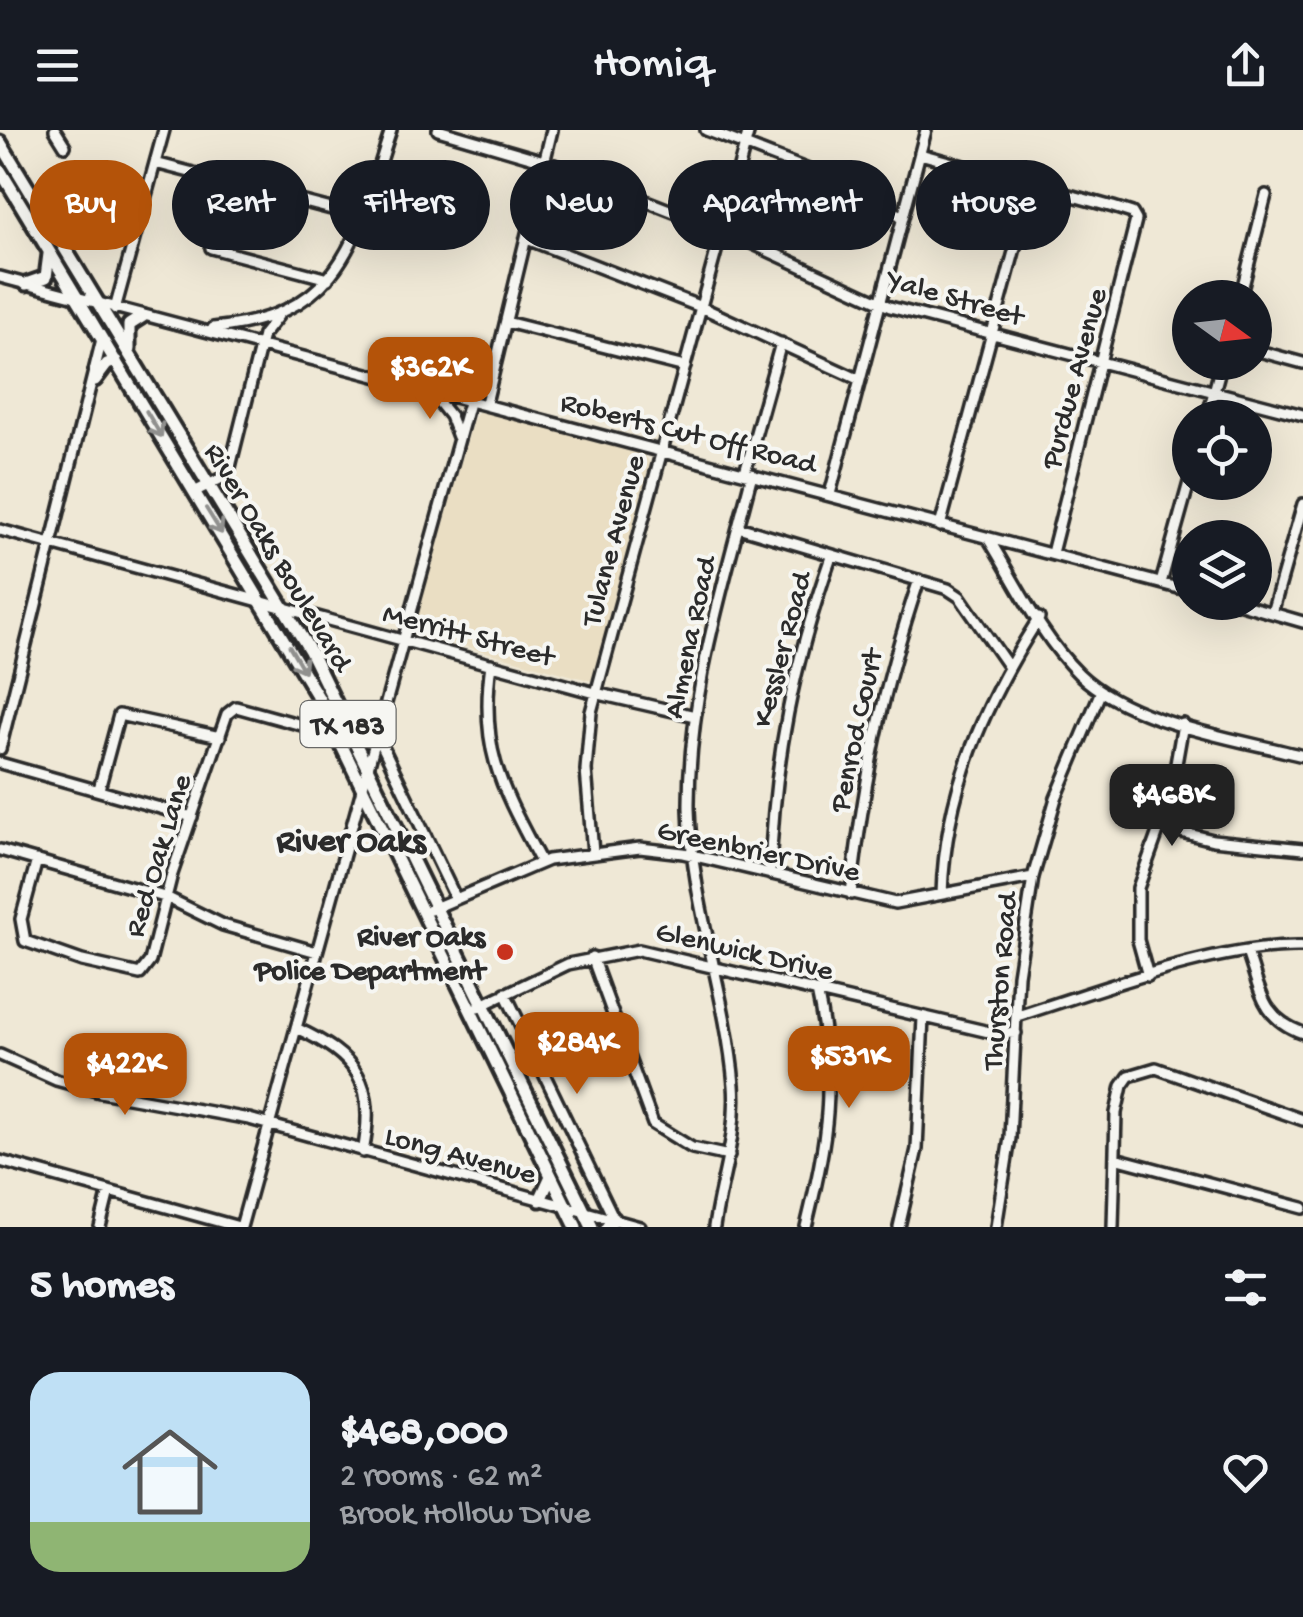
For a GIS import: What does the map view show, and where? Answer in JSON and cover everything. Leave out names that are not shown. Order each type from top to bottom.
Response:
[{"type":"main road","name":"River Oaks Boulevard","points":[[0,142],[30,190]]},
{"type":"main road","name":"River Oaks Boulevard","points":[[0,170],[30,220]]},
{"type":"main road","points":[[17,198],[30,190]]},
{"type":"main road","name":"River Oaks Boulevard","points":[[48,250],[262,600],[331,723],[572,1224]]},
{"type":"main road","points":[[26,284],[46,277],[48,250]]},
{"type":"main road","name":"River Oaks Boulevard","points":[[66,250],[284,607],[354,736],[592,1227]]},
{"type":"main road","points":[[132,358],[126,332],[143,316]]},
{"type":"main road","points":[[94,380],[107,364],[116,361]]},
{"type":"main road","points":[[134,390],[147,382]]},
{"type":"main road","points":[[331,723],[336,722],[352,754],[366,761]]},
{"type":"main road","points":[[354,736],[376,738]]},
{"type":"main road","points":[[372,808],[379,801],[399,840],[405,841]]},
{"type":"main road","points":[[540,1200],[551,1176]]},
{"type":"street","points":[[55,130],[65,146]]},
{"type":"street","points":[[115,309],[164,130]]},
{"type":"street","points":[[380,160],[390,130]]},
{"type":"street","name":"Yale Street","points":[[438,130],[541,160]]},
{"type":"street","points":[[544,160],[552,130]]},
{"type":"street","points":[[706,130],[834,180],[903,218]]},
{"type":"street","name":"Tulane Avenue","points":[[741,160],[749,130]]},
{"type":"street","points":[[830,494],[926,130]]},
{"type":"street","points":[[920,154],[942,160]]},
{"type":"street","points":[[155,163],[329,208]]},
{"type":"street","points":[[1245,280],[1266,195]]},
{"type":"street","name":"Purdue Avenue","points":[[1052,553],[1137,225],[1134,216],[1071,197]]},
{"type":"street","points":[[219,250],[328,279]]},
{"type":"street","points":[[196,491],[228,476],[268,324],[308,300],[328,279],[344,250]]},
{"type":"street","points":[[486,403],[523,250]]},
{"type":"street","points":[[554,250],[701,307],[860,380]]},
{"type":"street","name":"Tulane Avenue","points":[[594,853],[586,770],[595,694],[717,250]]},
{"type":"street","name":"Yale Street","points":[[764,250],[880,303],[1303,416]]},
{"type":"street","points":[[940,526],[1014,250]]},
{"type":"street","name":"Roberts Cut Off Road","points":[[0,277],[1172,586]]},
{"type":"street","points":[[205,329],[281,314]]},
{"type":"street","points":[[506,322],[686,368]]},
{"type":"street","points":[[0,749],[102,337]]},
{"type":"street","name":"Almena Road","points":[[714,1227],[729,1156],[734,1087],[724,1010],[710,963],[692,855],[690,808],[695,716],[781,342]]},
{"type":"street","points":[[1272,355],[1303,363]]},
{"type":"street","points":[[1212,400],[1217,380]]},
{"type":"street","points":[[428,388],[450,416],[459,440]]},
{"type":"street","points":[[0,1160],[240,1227],[363,789],[366,761],[404,641],[470,399]]},
{"type":"street","points":[[1161,583],[1184,500]]},
{"type":"street","points":[[1303,504],[1272,613],[1303,622]]},
{"type":"street","points":[[738,528],[919,580],[960,597],[1008,666]]},
{"type":"street","name":"Merritt Street","points":[[0,530],[595,694],[695,716]]},
{"type":"street","points":[[988,538],[1062,654],[1101,691],[1126,706],[1303,756]]},
{"type":"street","name":"Kessler Road","points":[[770,874],[778,750],[788,698],[831,557]]},
{"type":"street","name":"Penrod Court","points":[[852,894],[864,778],[876,719],[919,580]]},
{"type":"street","points":[[942,894],[944,850],[962,772],[978,726],[1008,666],[1039,618]]},
{"type":"street","points":[[491,664],[486,728],[491,755],[541,862]]},
{"type":"street","name":"Thurston Road","points":[[996,1227],[1010,1138],[1018,975],[1033,877],[1056,798],[1101,691]]},
{"type":"street","name":"Red Oak Lane","points":[[36,860],[21,935],[53,953],[140,974],[150,960],[227,714],[236,707],[320,730],[331,723]]},
{"type":"street","points":[[98,790],[119,715],[220,737]]},
{"type":"street","points":[[1148,976],[1138,940],[1138,888],[1160,827],[1184,724]]},
{"type":"street","points":[[376,738],[455,896]]},
{"type":"street","points":[[0,763],[192,816]]},
{"type":"street","points":[[1160,827],[1213,840],[1303,849]]},
{"type":"street","name":"Greenbrier Drive","points":[[424,914],[455,896],[541,862],[640,848],[692,855],[908,904],[1033,877]]},
{"type":"street","points":[[0,850],[168,898],[224,925],[317,952]]},
{"type":"street","points":[[1017,1016],[1148,976],[1247,952],[1303,947]]},
{"type":"street","name":"Glenwick Drive","points":[[471,1010],[592,956],[639,950],[710,963],[923,1017],[1016,1034]]},
{"type":"street","points":[[1247,952],[1270,1016],[1282,1026],[1303,1033]]},
{"type":"street","points":[[592,956],[653,1124],[692,1148],[729,1156]]},
{"type":"street","points":[[806,1227],[829,1117],[830,1068],[816,991]]},
{"type":"street","points":[[505,993],[610,1223]]},
{"type":"street","points":[[899,1227],[917,1149],[923,1017]]},
{"type":"street","points":[[296,1028],[340,1051],[360,1078],[367,1099],[363,1152]]},
{"type":"street","name":"Long Avenue","points":[[0,1054],[56,1080],[100,1092],[269,1125],[584,1210],[610,1223],[640,1227]]},
{"type":"street","points":[[1113,1227],[1122,1086],[1130,1076],[1148,1068],[1303,1120]]},
{"type":"street","points":[[1115,1158],[1303,1208]]},
{"type":"street","points":[[100,1227],[109,1191]]},
{"type":"shaded area","points":[[480,410],[643,453],[650,463],[592,681],[413,632],[473,420]]},
{"type":"place","name":"River Oaks Police Department","points":[[505,952]]},
{"type":"district","name":"River Oaks","points":[[351,838]]}]
